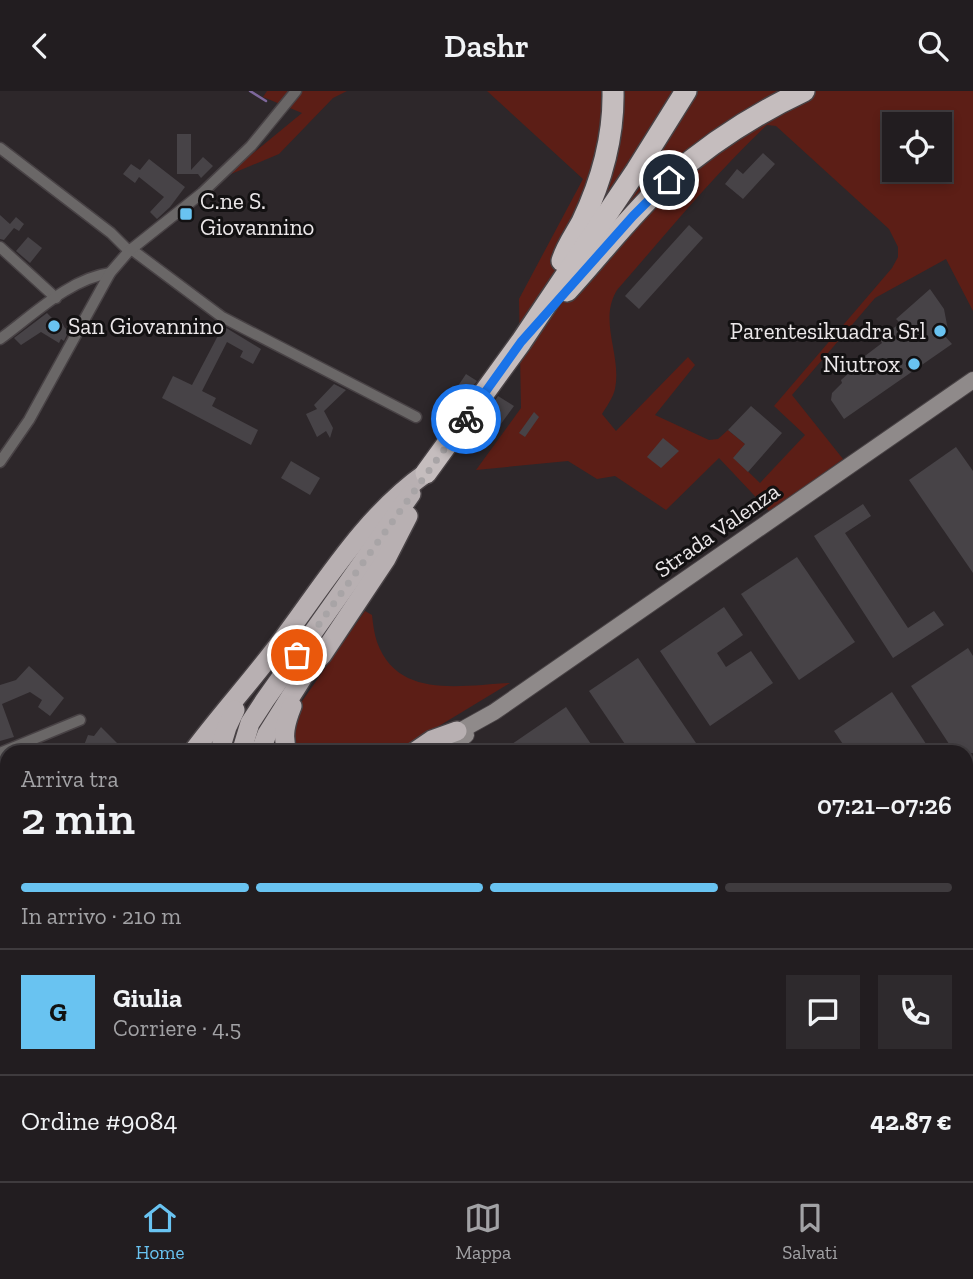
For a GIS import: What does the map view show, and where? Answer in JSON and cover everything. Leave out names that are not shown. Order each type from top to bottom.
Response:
[{"type":"highway","points":[[552,294],[564,255],[582,222],[600,179],[609,148],[613,91]]},
{"type":"highway","points":[[243,745],[250,723],[265,700],[521,342],[636,171],[686,91]]},
{"type":"highway","points":[[521,342],[633,216],[669,180],[743,123],[804,91]]},
{"type":"highway","points":[[221,745],[237,706],[358,538],[402,490],[426,473]]},
{"type":"highway","points":[[287,745],[286,720],[292,706],[322,655],[386,559],[426,473]]},
{"type":"highway","points":[[198,745],[272,654]]},
{"type":"highway","points":[[263,745],[267,734],[308,669],[322,655]]},
{"type":"highway","points":[[425,745],[457,731]]},
{"type":"main road","name":"Strada Valenza","points":[[454,745],[486,717],[973,380]]},
{"type":"main road","name":"Strada Valenza","points":[[437,745],[457,731],[486,717]]},
{"type":"street","points":[[0,462],[29,420],[110,273],[130,250],[202,193],[251,146],[296,91]]},
{"type":"street","points":[[0,148],[130,250],[222,317],[416,417]]},
{"type":"street","points":[[0,247],[56,298]]},
{"type":"street","points":[[0,339],[81,282],[96,275],[110,273]]},
{"type":"street","points":[[19,745],[80,720]]},
{"type":"shaded area","points":[[267,91],[347,91],[333,98],[279,154],[224,177],[302,113],[263,97]]},
{"type":"shaded area","points":[[487,91],[973,91],[973,311],[946,259],[875,298],[792,395],[843,459],[770,512],[719,458],[666,510],[615,476],[597,479],[568,461],[476,470],[521,408],[519,299],[583,179]],"holes":[[[767,125],[776,126],[889,229],[898,247],[898,257],[892,268],[774,406],[805,435],[760,483],[734,458],[745,444],[728,430],[718,439],[709,440],[655,415],[695,365],[688,357],[616,431],[602,414],[615,389],[616,364],[610,314],[617,290],[747,144]]]},
{"type":"shaded area","points":[[365,611],[372,615],[377,642],[387,660],[400,673],[416,681],[452,686],[510,683],[408,745],[297,745],[292,723],[298,707]]},
{"type":"building","points":[[177,134],[191,134],[191,170],[203,157],[213,166],[201,178],[198,174],[177,174]]},
{"type":"building","points":[[763,153],[775,164],[743,199],[725,184],[737,169],[743,174]]},
{"type":"building","points":[[149,159],[185,187],[157,219],[150,212],[164,197],[139,177],[135,183],[123,174],[131,164],[140,170]]},
{"type":"building","points":[[0,215],[10,224],[16,217],[24,224],[19,231],[14,228],[4,240],[0,239]]},
{"type":"building","points":[[689,225],[703,238],[639,309],[625,296]]},
{"type":"building","points":[[28,237],[42,248],[30,263],[16,251]]},
{"type":"building","points":[[930,289],[944,309],[948,330],[943,334],[952,344],[844,419],[831,400],[832,393],[842,383],[841,380],[857,366],[857,362],[882,343],[880,339],[900,323],[896,319]]},
{"type":"building","points":[[47,313],[61,321],[69,330],[64,341],[61,339],[59,343],[41,332],[21,345],[14,338]]},
{"type":"building","points":[[223,326],[261,349],[253,364],[240,357],[243,351],[227,342],[202,391],[216,398],[212,406],[258,430],[251,445],[162,398],[173,376],[192,385]]},
{"type":"building","points":[[466,374],[477,381],[466,395],[456,389]]},
{"type":"building","points":[[334,384],[346,390],[324,411],[333,428],[330,438],[326,431],[317,437],[306,414],[317,409],[314,405]]},
{"type":"building","points":[[498,396],[514,406],[492,436],[478,426]]},
{"type":"building","points":[[751,406],[782,433],[748,472],[733,458],[745,444],[728,430]]},
{"type":"building","points":[[534,412],[539,417],[525,437],[519,433]]},
{"type":"building","points":[[663,438],[679,451],[661,468],[647,457]]},
{"type":"building","points":[[956,447],[973,471],[973,573],[909,480]]},
{"type":"building","points":[[291,461],[320,478],[310,495],[281,478]]},
{"type":"building","points":[[863,504],[871,516],[845,533],[908,628],[934,611],[944,625],[893,658],[814,536]]},
{"type":"building","points":[[797,557],[855,642],[799,680],[741,594]]},
{"type":"building","points":[[724,607],[743,635],[717,653],[726,667],[751,651],[773,683],[710,726],[660,651]]},
{"type":"building","points":[[968,648],[973,656],[973,745],[950,745],[911,686]]},
{"type":"building","points":[[638,658],[696,743],[626,745],[589,691]]},
{"type":"building","points":[[29,666],[64,698],[50,716],[38,707],[42,700],[30,692],[2,704],[14,737],[0,741],[0,685],[16,680]]},
{"type":"building","points":[[892,692],[927,745],[844,745],[834,731]]},
{"type":"building","points":[[566,707],[592,745],[511,745]]},
{"type":"building","points":[[101,727],[119,745],[84,745],[88,735],[94,736]]},
{"type":"waterway","points":[[250,91],[266,101]]},
{"type":"way so far","points":[[297,655],[466,419]]},
{"type":"place","name":"C.ne S. Giovannino","points":[[186,214]]},
{"type":"place","name":"San Giovannino","points":[[54,326]]},
{"type":"place","name":"Parentesikuadra Srl","points":[[940,331]]},
{"type":"place","name":"Niutrox","points":[[914,364]]},
{"type":"route","points":[[466,419],[521,342],[633,216],[669,180]]}]
